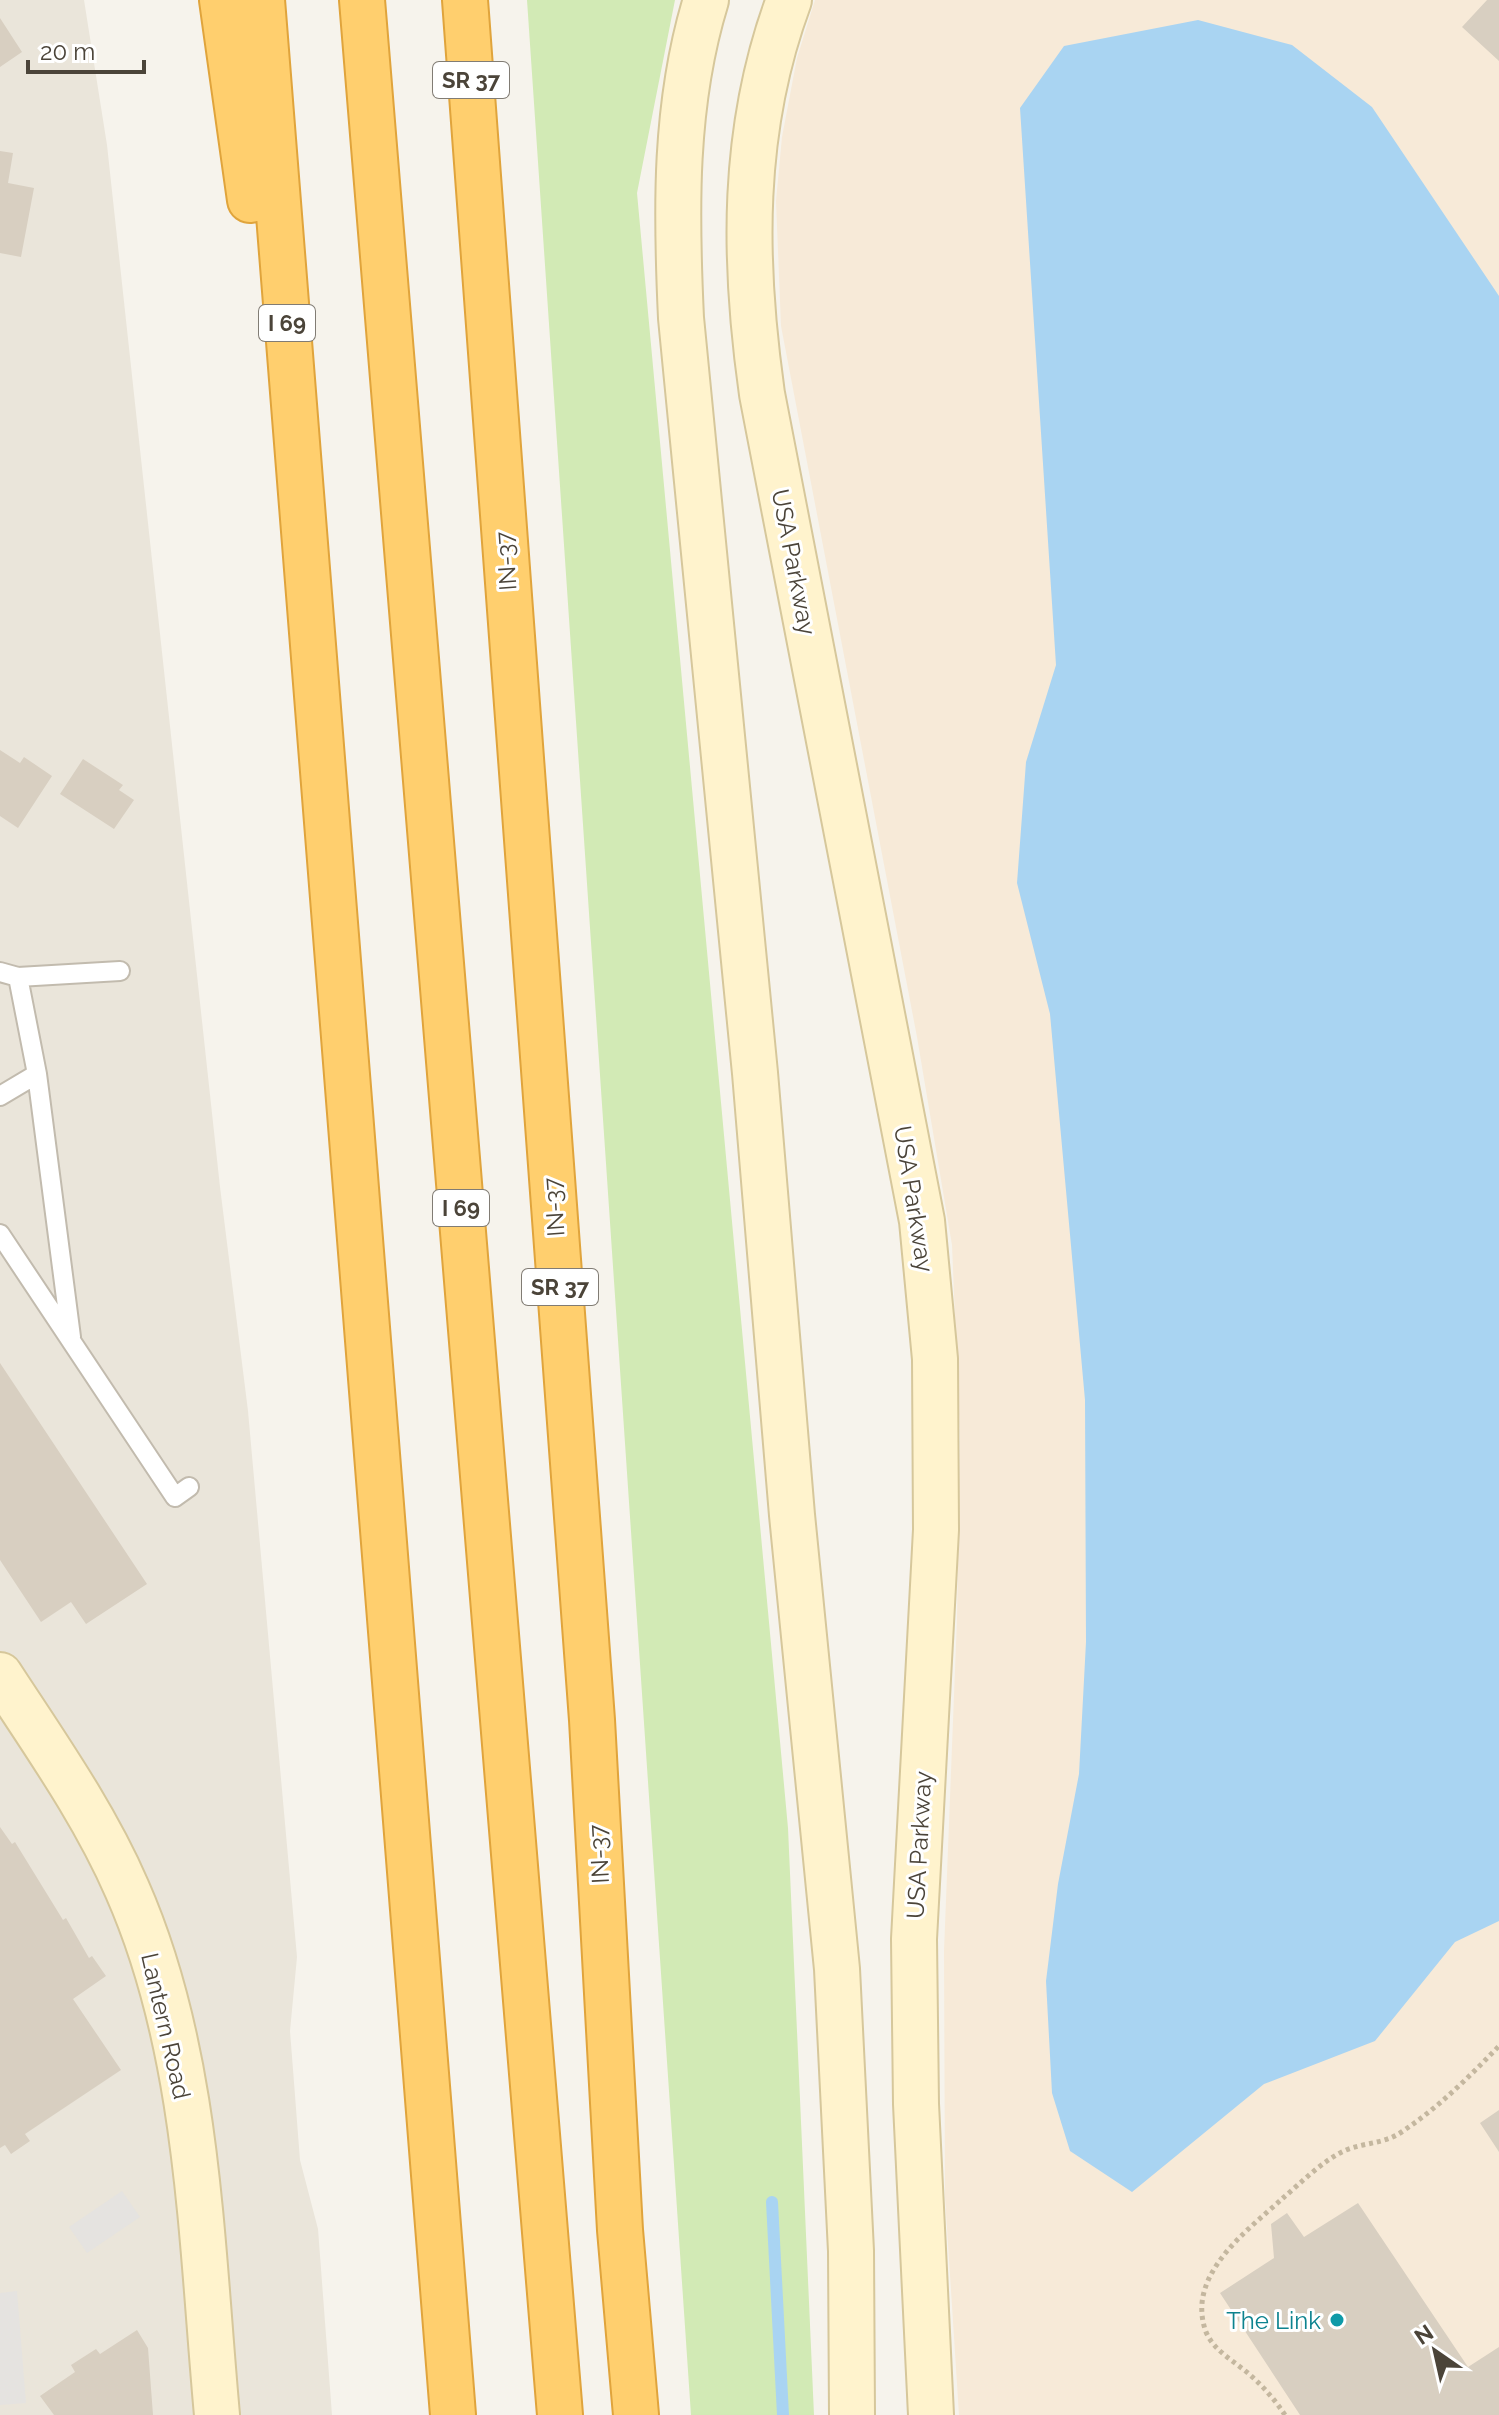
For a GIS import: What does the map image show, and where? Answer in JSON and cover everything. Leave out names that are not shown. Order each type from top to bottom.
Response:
[{"type":"highway","points":[[222,0],[311,645]]},
{"type":"highway","name":"I 69","points":[[262,0],[453,2415]]},
{"type":"highway","name":"I 69","points":[[362,0],[560,2415]]},
{"type":"highway","name":"IN-37","points":[[465,0],[592,1720],[620,2230],[636,2415]]},
{"type":"street","points":[[706,0],[688,74],[682,122],[676,211],[681,318],[837,1969],[851,2251],[852,2415]]},
{"type":"street","name":"USA Parkway","points":[[789,0],[761,100],[751,160],[747,216],[748,291],[762,394],[922,1221],[935,1359],[936,1530],[914,1939],[916,2104],[931,2415]]},
{"type":"street","name":"Lantern Road","points":[[0,1675],[105,1845],[137,1914],[165,2002],[182,2079],[197,2199],[217,2415]]},
{"type":"lane","points":[[71,1341],[37,1074],[9,974],[120,971]]},
{"type":"lane","points":[[0,1096],[37,1074]]},
{"type":"lane","points":[[0,1234],[175,1497],[189,1487]]},
{"type":"path","points":[[1285,2415],[1251,2375],[1214,2346],[1206,2331],[1202,2302],[1214,2269],[1231,2245],[1312,2173],[1346,2151],[1382,2142],[1401,2133],[1453,2092],[1499,2046]]},
{"type":"shaded area","points":[[0,0],[84,0],[107,145],[220,1187],[248,1411],[297,1957],[290,2031],[300,2160],[318,2229],[332,2415],[0,2415]]},
{"type":"shaded area","points":[[815,0],[1499,0],[1499,2415],[959,2415],[945,2197],[944,1951],[957,1619],[960,1438],[952,1245],[917,1037],[781,326],[776,201],[782,137],[797,58]]},
{"type":"shaded area","points":[[122,2191],[140,2217],[87,2253],[69,2227]]},
{"type":"shaded area","points":[[17,2291],[26,2403],[0,2405],[0,2293]]},
{"type":"green space","points":[[527,0],[675,0],[637,193],[788,1828],[814,2415],[691,2415]]},
{"type":"water","points":[[1198,20],[1292,45],[1372,107],[1499,296],[1499,1921],[1455,1942],[1375,2041],[1264,2084],[1132,2192],[1070,2151],[1052,2093],[1046,1981],[1058,1884],[1079,1774],[1086,1642],[1085,1400],[1050,1014],[1017,883],[1026,762],[1056,665],[1020,108],[1064,46]]},
{"type":"building","points":[[1487,0],[1499,0],[1499,61],[1462,27]]},
{"type":"building","points":[[0,18],[22,52],[0,67]]},
{"type":"building","points":[[0,151],[13,153],[8,183],[34,188],[21,257],[0,253]]},
{"type":"building","points":[[0,750],[20,763],[24,757],[52,776],[18,828],[0,816]]},
{"type":"building","points":[[83,759],[123,785],[119,790],[134,800],[114,829],[60,794]]},
{"type":"building","points":[[0,1363],[147,1584],[86,1624],[71,1602],[41,1622],[0,1560]]},
{"type":"building","points":[[0,1827],[12,1844],[15,1842],[63,1920],[66,1918],[89,1958],[92,1956],[106,1976],[73,1999],[121,2070],[25,2134],[30,2141],[11,2154],[5,2145],[0,2148]]},
{"type":"building","points":[[1499,2110],[1499,2152],[1480,2123]]},
{"type":"building","name":"The Link","points":[[1358,2203],[1468,2367],[1499,2347],[1499,2415],[1300,2415],[1220,2293],[1274,2258],[1271,2224],[1287,2213],[1304,2237]]},
{"type":"building","points":[[137,2330],[148,2348],[153,2415],[54,2415],[40,2396],[75,2372],[71,2365],[96,2349],[100,2354]]},
{"type":"waterway","points":[[772,2202],[783,2415]]},
{"type":"place","name":"The Link","points":[[1337,2320]]}]
